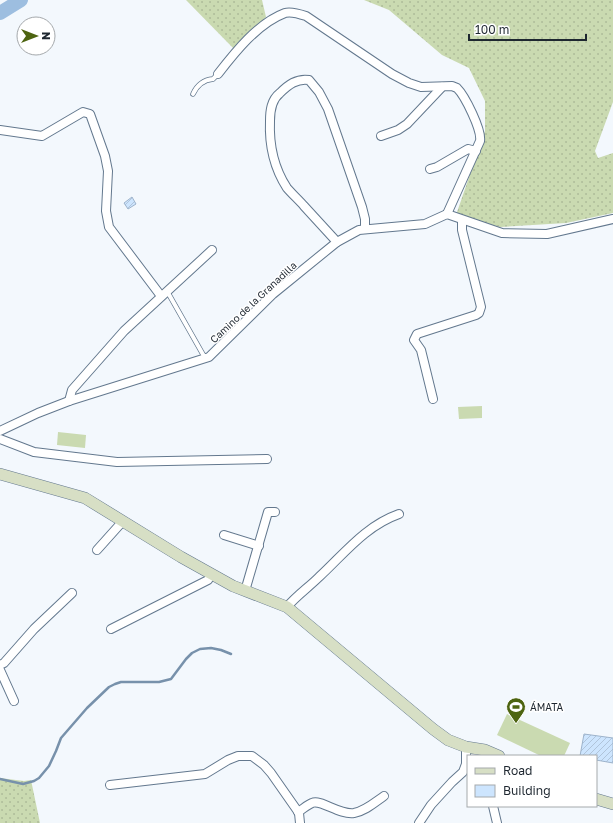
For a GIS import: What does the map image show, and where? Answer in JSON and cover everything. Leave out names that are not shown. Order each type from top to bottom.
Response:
[{"type":"street","points":[[218,74],[242,45],[266,22],[285,13],[292,12],[306,16],[392,74],[409,83],[421,87],[457,88],[470,108],[481,136],[476,151],[447,214],[502,233],[547,234],[613,219]]},
{"type":"street","points":[[337,242],[288,189],[279,172],[271,146],[269,134],[272,103],[277,95],[298,80],[309,80],[319,92],[328,109],[362,207],[365,219],[365,230]]},
{"type":"street","points":[[381,136],[398,130],[407,124],[442,87]]},
{"type":"street","points":[[0,130],[42,136],[83,112],[90,114],[105,156],[108,171],[106,211],[108,227],[164,294]]},
{"type":"street","points":[[430,168],[437,167],[468,149],[476,151]]},
{"type":"street","name":"Camino de la Granadilla","points":[[0,431],[38,413],[69,402],[205,359],[209,357],[274,294],[337,242],[359,230],[425,224],[447,214]]},
{"type":"street","points":[[433,399],[420,350],[414,337],[417,334],[476,314],[479,312],[481,307],[462,230],[462,220]]},
{"type":"street","points":[[69,402],[72,390],[124,331],[212,250]]},
{"type":"street","points":[[0,439],[34,452],[117,462],[267,459]]},
{"type":"street","points":[[0,474],[85,498],[181,557],[212,574],[245,591],[287,607],[433,729],[448,740],[485,753]]},
{"type":"street","points":[[245,591],[268,512],[274,512]]},
{"type":"street","points":[[287,607],[349,547],[371,528],[387,518],[399,514]]},
{"type":"street","points":[[97,550],[123,521]]},
{"type":"street","points":[[224,535],[258,546]]},
{"type":"street","points":[[111,629],[208,580],[212,574]]},
{"type":"street","points":[[0,665],[4,663],[34,629],[72,593]]},
{"type":"street","points":[[0,670],[14,701]]},
{"type":"street","points":[[419,823],[431,805],[463,772],[466,764],[466,747]]},
{"type":"street","points":[[110,785],[205,774],[228,760],[238,756],[252,756],[264,765],[271,773],[298,812],[300,823]]},
{"type":"street","points":[[298,812],[312,803],[320,802],[336,810],[345,813],[353,813],[368,808],[384,796]]},
{"type":"street","points":[[597,799],[613,804]]},
{"type":"street","points":[[493,807],[497,823]]},
{"type":"lane","points":[[192,94],[201,82],[208,79],[213,79],[218,74]]},
{"type":"lane","points":[[164,294],[205,359]]},
{"type":"green space","points":[[186,0],[262,0],[266,17],[234,49]]},
{"type":"green space","points":[[364,0],[613,0],[613,102],[595,151],[598,158],[613,153],[613,213],[566,223],[500,227],[456,215],[485,131],[485,101],[469,68],[442,55],[389,10]]},
{"type":"green space","points":[[482,406],[482,418],[459,419],[458,407]]},
{"type":"green space","points":[[58,432],[86,435],[85,448],[57,445]]},
{"type":"green space","name":"ÁMATA","points":[[507,714],[570,743],[564,755],[539,755],[497,735]]},
{"type":"green space","points":[[0,778],[24,781],[31,780],[40,823],[0,823]]},
{"type":"building","points":[[132,197],[136,204],[128,209],[124,203]]},
{"type":"building","points":[[584,734],[613,738],[613,763],[597,760],[597,755],[580,755]]},
{"type":"waterway","points":[[0,13],[21,0]]},
{"type":"waterway","points":[[0,779],[23,784],[39,778],[49,766],[61,738],[87,708],[109,687],[121,682],[159,682],[171,679],[186,659],[192,653],[200,649],[211,648],[231,654]]},
{"type":"place","name":"ÁMATA","points":[[516,724]]}]
